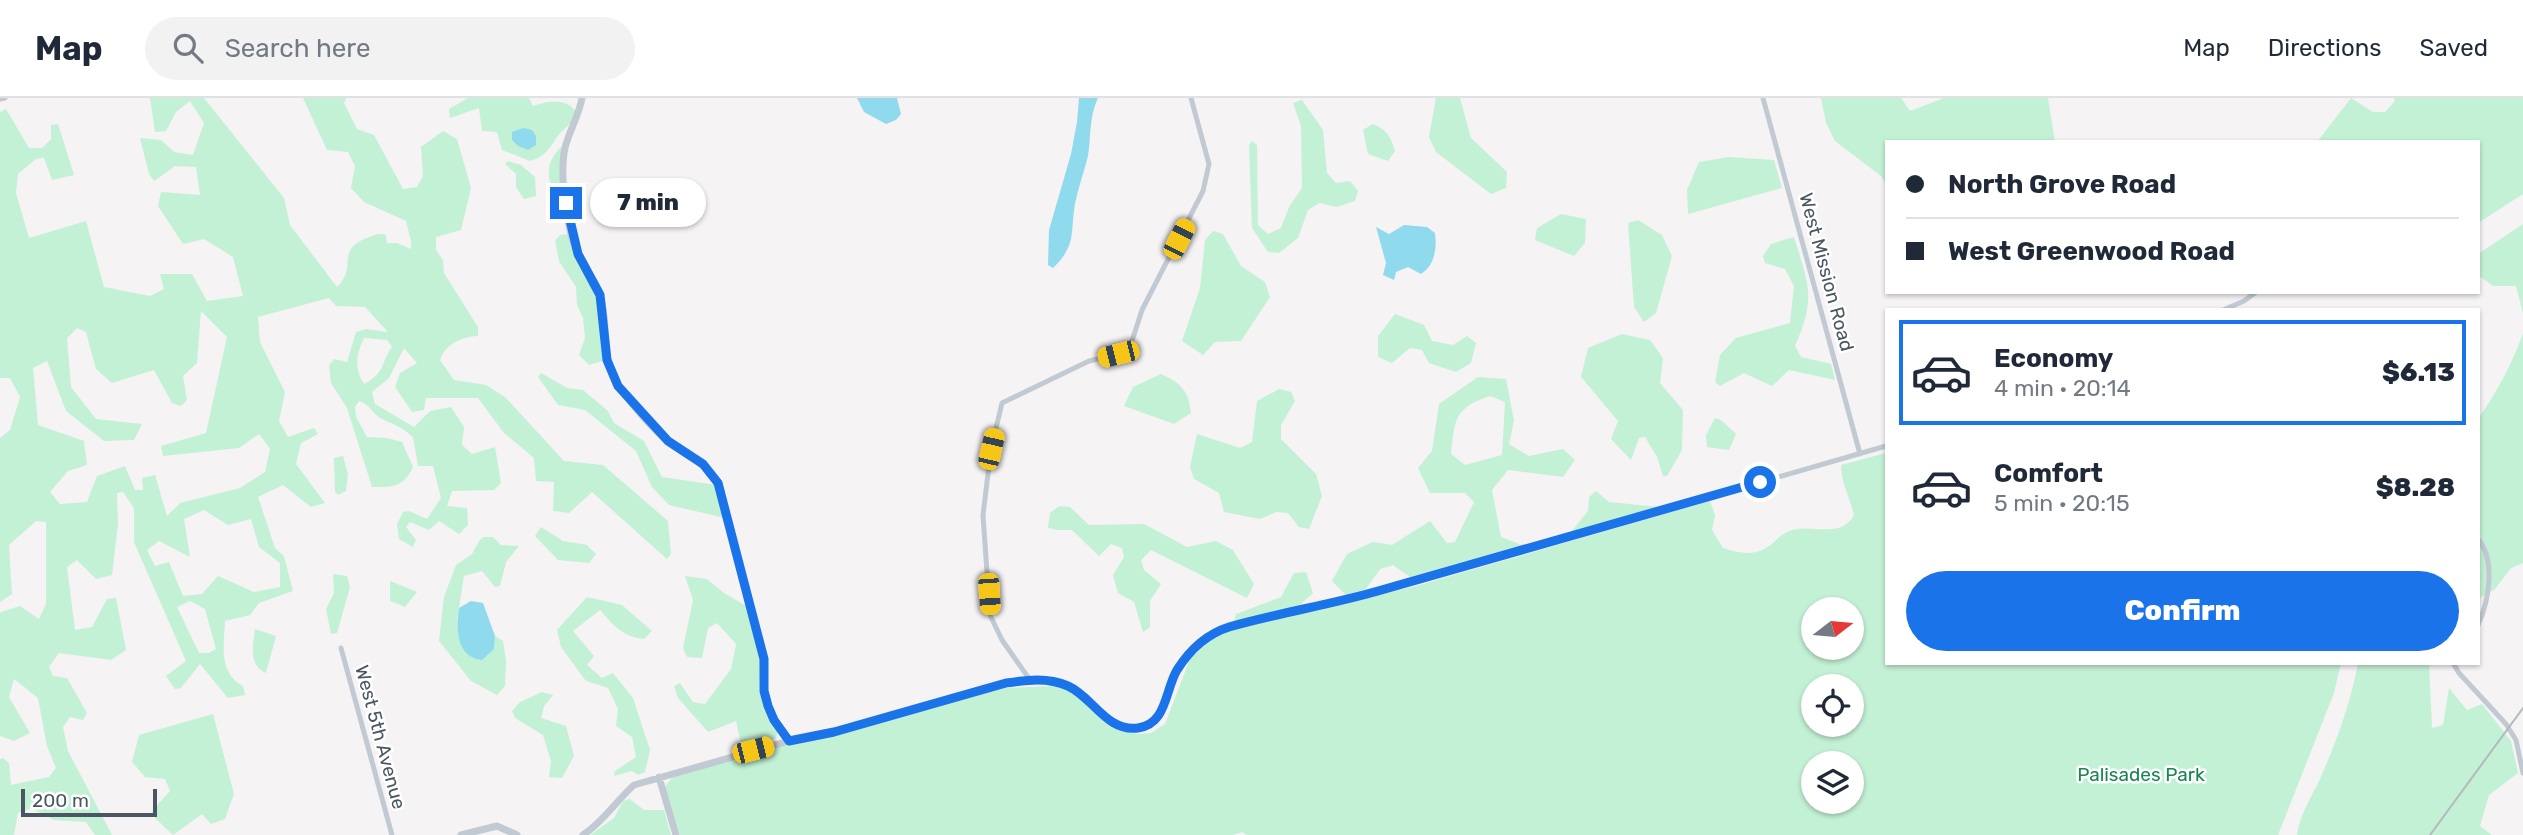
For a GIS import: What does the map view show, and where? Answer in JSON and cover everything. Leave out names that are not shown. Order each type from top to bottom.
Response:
[{"type":"street","points":[[0,99],[5,98]]},
{"type":"street","points":[[582,98],[580,111],[565,149],[563,172],[566,203],[578,254],[600,295],[607,360],[611,373],[618,386],[668,441],[703,464],[718,483],[764,659],[764,691],[768,706],[789,741]]},
{"type":"street","points":[[1030,680],[1002,640],[990,615],[983,515],[991,449],[1002,402],[1089,361],[1118,354],[1131,344],[1142,310],[1203,191],[1209,164],[1191,98]]},
{"type":"street","name":"West Mission Road","points":[[1763,98],[1860,454]]},
{"type":"street","points":[[2227,308],[2253,294]]},
{"type":"street","points":[[583,835],[598,824],[634,785],[1006,683],[1046,680],[1071,687],[1115,723],[1137,728],[1149,725],[1165,706],[1177,671],[1187,656],[1214,632],[1376,592],[1885,446]]},
{"type":"street","points":[[2480,541],[2487,564],[2488,589],[2480,620]]},
{"type":"street","name":"West 5th Avenue","points":[[341,648],[392,835]]},
{"type":"street","points":[[2454,665],[2506,724],[2515,740],[2523,773]]},
{"type":"street","points":[[659,777],[676,835]]},
{"type":"street","points":[[461,835],[497,826],[517,835]]},
{"type":"green space","points":[[150,98],[204,98],[284,198],[290,225],[337,287],[346,272],[349,253],[358,242],[381,234],[386,235],[387,243],[397,243],[411,249],[411,241],[406,221],[364,202],[351,188],[355,166],[348,152],[327,150],[303,98],[346,98],[344,103],[357,129],[374,135],[403,189],[417,187],[423,176],[421,147],[443,131],[457,139],[471,188],[461,230],[436,237],[436,250],[443,260],[444,273],[478,327],[478,336],[455,342],[446,349],[440,360],[454,380],[486,385],[505,397],[564,461],[603,465],[668,521],[671,554],[667,559],[592,492],[569,513],[553,511],[554,482],[536,481],[534,458],[504,433],[478,398],[426,398],[424,410],[412,412],[395,387],[400,373],[417,363],[404,348],[389,378],[372,392],[375,404],[414,427],[430,411],[451,407],[464,427],[462,445],[472,454],[495,447],[501,483],[494,490],[452,491],[447,506],[467,508],[468,525],[459,534],[439,521],[429,530],[410,522],[406,527],[416,540],[413,547],[399,539],[397,524],[403,512],[409,511],[427,519],[441,498],[433,466],[418,466],[413,437],[379,417],[359,401],[355,407],[356,417],[367,437],[402,442],[413,467],[397,485],[372,487],[347,408],[331,383],[329,365],[334,359],[347,362],[356,332],[366,329],[388,332],[365,307],[336,306],[329,298],[258,317],[260,342],[285,392],[279,421],[288,437],[314,428],[318,434],[301,443],[296,464],[325,503],[311,507],[283,485],[258,497],[275,548],[284,556],[293,591],[259,603],[250,615],[225,621],[226,666],[235,680],[243,686],[245,695],[228,698],[200,664],[181,688],[175,689],[166,676],[186,661],[134,542],[134,508],[123,492],[117,493],[118,524],[112,575],[96,579],[77,560],[67,567],[75,630],[92,627],[107,599],[116,598],[126,650],[111,660],[59,653],[49,667],[53,676],[67,678],[87,713],[83,720],[70,717],[63,727],[68,751],[112,835],[95,835],[86,822],[54,820],[31,808],[18,813],[14,835],[0,835],[0,759],[3,758],[9,763],[11,785],[49,777],[56,768],[47,746],[38,698],[14,679],[9,697],[30,733],[14,741],[0,736],[0,614],[20,606],[39,619],[46,604],[46,522],[36,521],[9,545],[12,594],[0,602],[0,438],[10,430],[20,397],[10,378],[0,378],[0,112],[6,109],[29,148],[42,148],[51,139],[51,125],[58,124],[74,175],[52,180],[44,158],[36,159],[18,174],[16,193],[29,238],[86,221],[104,287],[150,296],[164,289],[160,274],[192,274],[207,301],[243,296],[233,257],[204,239],[183,244],[158,206],[161,192],[200,195],[196,167],[175,166],[154,181],[149,174],[140,138],[161,140],[174,152],[193,155],[204,123],[190,101],[176,112],[166,131],[155,132]],"holes":[[[201,311],[227,337],[206,433],[161,446],[163,456],[239,448],[259,434],[270,449],[265,472],[240,488],[180,503],[167,516],[155,475],[142,478],[143,490],[135,490],[125,466],[97,476],[87,502],[60,504],[50,492],[68,471],[87,465],[84,441],[38,425],[33,368],[47,361],[66,411],[104,441],[134,440],[142,424],[96,419],[71,387],[67,338],[77,328],[86,332],[96,369],[112,383],[154,370],[172,403],[181,406],[187,400],[183,376],[197,363]],[[364,338],[387,340],[392,347],[376,376],[364,384],[357,367]],[[204,510],[228,525],[251,519],[259,547],[280,563],[280,587],[254,592],[218,576],[202,594],[183,596],[169,562],[155,566],[147,550],[159,541],[190,557],[184,519]],[[190,601],[205,609],[216,649],[209,653],[199,653],[177,607]]]},
{"type":"green space","points":[[468,98],[529,98],[533,106],[558,102],[569,105],[577,114],[546,152],[530,161],[502,150],[497,132],[482,131],[479,108],[450,118],[449,109]]},
{"type":"green space","points":[[1436,98],[1460,98],[1471,138],[1507,172],[1506,188],[1491,194],[1436,152],[1429,137]]},
{"type":"green space","points":[[1821,98],[1901,98],[1910,111],[1944,98],[2048,98],[2055,140],[1885,140],[1885,182],[1881,176],[1835,141],[1826,123]]},
{"type":"green space","points":[[2351,98],[2373,112],[2385,112],[2395,101],[2394,98],[2523,98],[2523,194],[2480,222],[2480,140],[2319,140]]},
{"type":"green space","points":[[1302,100],[1323,130],[1327,173],[1336,183],[1350,181],[1358,191],[1355,201],[1337,207],[1319,203],[1308,210],[1298,238],[1279,253],[1268,252],[1252,228],[1249,145],[1252,141],[1257,145],[1258,225],[1268,234],[1281,228],[1289,207],[1302,188],[1301,126],[1293,103]]},
{"type":"green space","points":[[1373,124],[1385,131],[1392,142],[1395,151],[1388,161],[1368,154],[1363,130]]},
{"type":"green space","points":[[565,143],[563,197],[559,198],[551,184],[549,170],[554,156]]},
{"type":"green space","points":[[1729,157],[1774,160],[1782,188],[1688,214],[1687,190],[1699,162]]},
{"type":"green space","points":[[508,161],[521,165],[535,177],[536,196],[524,199],[516,187],[516,174],[505,164]]},
{"type":"green space","points":[[1561,214],[1586,219],[1585,243],[1574,256],[1535,240],[1537,228]]},
{"type":"green space","points":[[1638,220],[1662,235],[1672,256],[1656,313],[1644,322],[1634,307],[1628,223]]},
{"type":"green space","points":[[2523,224],[2523,313],[2516,286],[2493,286],[2480,276],[2480,253]]},
{"type":"green space","points":[[1213,231],[1223,234],[1241,266],[1265,282],[1270,297],[1241,341],[1215,342],[1203,355],[1182,341],[1200,288],[1205,240]]},
{"type":"green space","points":[[568,234],[597,294],[604,326],[605,360],[589,365],[579,355],[585,338],[583,318],[577,305],[576,287],[559,261],[555,241],[560,235]]},
{"type":"green space","points":[[1794,237],[1808,292],[1806,315],[1795,346],[1801,357],[1831,364],[1835,380],[1789,370],[1772,386],[1744,373],[1720,386],[1715,382],[1720,355],[1736,338],[1790,323],[1794,286],[1785,269],[1765,263],[1763,256],[1771,244]]},
{"type":"green space","points":[[1395,314],[1424,325],[1432,341],[1453,345],[1467,336],[1476,343],[1471,363],[1456,372],[1429,363],[1422,350],[1410,348],[1392,363],[1378,357],[1378,336]]},
{"type":"green space","points":[[2523,333],[2523,563],[2511,568],[2495,589],[2480,598],[2480,416],[2504,378]]},
{"type":"green space","points":[[1622,334],[1650,340],[1663,358],[1660,383],[1683,410],[1682,450],[1667,476],[1663,476],[1657,457],[1645,437],[1639,438],[1631,460],[1611,439],[1618,421],[1581,377],[1588,348]]},
{"type":"green space","points":[[541,373],[567,388],[583,390],[608,411],[614,423],[644,441],[662,477],[716,485],[725,518],[669,505],[652,487],[636,451],[585,410],[558,405],[538,377]]},
{"type":"green space","points":[[1161,374],[1179,384],[1188,399],[1191,413],[1174,424],[1124,406],[1133,387]]},
{"type":"green space","points":[[1478,377],[1506,379],[1514,421],[1509,444],[1529,456],[1563,449],[1575,460],[1563,477],[1508,470],[1492,490],[1501,537],[1522,545],[1410,577],[1393,565],[1380,569],[1366,589],[1346,595],[1332,581],[1347,554],[1373,542],[1392,545],[1430,521],[1447,543],[1455,542],[1474,502],[1465,493],[1430,493],[1418,468],[1432,451],[1439,404]],"holes":[[[1490,396],[1505,402],[1502,455],[1465,465],[1451,454],[1456,423],[1463,410]]]},
{"type":"green space","points":[[1279,389],[1291,392],[1295,401],[1281,425],[1281,439],[1316,474],[1322,496],[1309,529],[1299,527],[1288,513],[1276,512],[1260,519],[1224,512],[1219,493],[1194,479],[1190,467],[1197,434],[1240,448],[1252,442],[1257,401]]},
{"type":"green space","points":[[1715,418],[1736,434],[1729,450],[1707,447],[1706,435]]},
{"type":"green space","name":"Palisades Park","points":[[1885,453],[1885,665],[2341,665],[2334,693],[2278,835],[1247,835],[1242,832],[1233,835],[680,835],[666,789],[673,777],[754,753],[1004,688],[1061,688],[1077,694],[1087,706],[1124,731],[1151,733],[1165,724],[1190,659],[1211,640],[1233,630],[1416,586],[1710,501],[1715,515],[1712,530],[1723,548],[1743,553],[1756,552],[1790,531],[1835,529],[1849,522],[1854,515],[1841,465]]},
{"type":"green space","points":[[343,456],[348,474],[346,491],[338,495],[335,492],[334,458]]},
{"type":"green space","points":[[1596,491],[1609,502],[1659,507],[1571,532],[1588,511],[1589,497]]},
{"type":"green space","points":[[1059,506],[1070,507],[1089,525],[1144,524],[1187,547],[1216,541],[1233,550],[1254,584],[1247,598],[1151,550],[1141,560],[1144,570],[1161,584],[1150,601],[1150,627],[1143,632],[1134,602],[1118,593],[1113,575],[1124,557],[1122,548],[1111,544],[1099,556],[1072,530],[1048,528],[1050,513]]},
{"type":"green space","points":[[541,527],[563,541],[587,545],[596,554],[589,563],[558,560],[535,536]]},
{"type":"green space","points":[[484,537],[493,537],[501,545],[519,546],[506,562],[500,586],[495,587],[482,571],[464,576],[457,620],[494,649],[495,636],[503,641],[506,661],[505,686],[497,695],[471,681],[439,641],[444,597],[456,565],[472,554]]},
{"type":"green space","points":[[1306,572],[1313,593],[1299,606],[1234,622],[1236,614],[1281,597],[1294,573]]},
{"type":"green space","points":[[333,574],[347,576],[350,587],[337,633],[331,634],[326,609],[334,593]]},
{"type":"green space","points":[[685,576],[707,579],[748,607],[761,665],[759,689],[764,710],[778,732],[776,738],[742,749],[736,721],[708,732],[678,698],[674,686],[680,683],[693,702],[705,704],[731,669],[736,644],[717,623],[708,628],[702,658],[687,657],[683,648],[693,600]]},
{"type":"green space","points":[[390,581],[417,592],[405,607],[390,601]]},
{"type":"green space","points":[[587,597],[622,605],[652,631],[644,639],[630,636],[614,625],[600,610],[573,631],[594,656],[587,665],[602,678],[613,673],[633,698],[650,750],[645,772],[638,775],[632,771],[614,776],[615,771],[636,757],[632,737],[616,726],[618,709],[608,688],[586,681],[561,647],[557,630]]},
{"type":"green space","points":[[255,629],[276,636],[266,673],[254,660]]},
{"type":"green space","points":[[2358,665],[2429,665],[2432,728],[2443,725],[2449,688],[2467,710],[2482,704],[2511,741],[2518,773],[2489,795],[2480,826],[2492,835],[2297,835],[2303,813],[2337,737]]},
{"type":"green space","points":[[542,692],[553,695],[544,706],[541,718],[566,726],[574,756],[562,778],[549,777],[551,761],[543,735],[515,718],[512,711],[520,702]]},
{"type":"green space","points":[[213,714],[234,794],[225,819],[211,824],[202,814],[173,835],[156,819],[152,811],[170,791],[165,779],[145,777],[132,762],[139,735]]},
{"type":"green space","points":[[630,799],[644,810],[664,810],[671,835],[590,835],[614,818],[623,801]]},
{"type":"water","points":[[857,98],[897,98],[901,114],[896,120],[886,124],[864,112]]},
{"type":"water","points":[[1079,98],[1098,98],[1092,119],[1088,156],[1075,204],[1071,238],[1066,252],[1053,268],[1048,265],[1049,230],[1071,154]]},
{"type":"water","points":[[523,128],[532,130],[536,136],[536,145],[528,150],[512,140],[512,132]]},
{"type":"water","points":[[1404,225],[1427,227],[1435,233],[1435,250],[1432,261],[1421,274],[1408,267],[1396,272],[1394,280],[1383,275],[1386,263],[1376,227],[1389,234]]},
{"type":"water","points":[[471,601],[483,603],[495,636],[494,649],[482,660],[467,654],[458,633],[459,608]]},
{"type":"railway","points":[[2430,835],[2523,708]]},
{"type":"route","points":[[566,203],[578,254],[600,295],[607,360],[618,386],[668,441],[703,464],[718,483],[764,659],[764,691],[768,706],[789,741],[834,732],[1006,683],[1030,680],[1046,680],[1071,687],[1115,723],[1137,728],[1149,725],[1165,706],[1169,689],[1187,656],[1214,632],[1376,592],[1760,482]]}]
